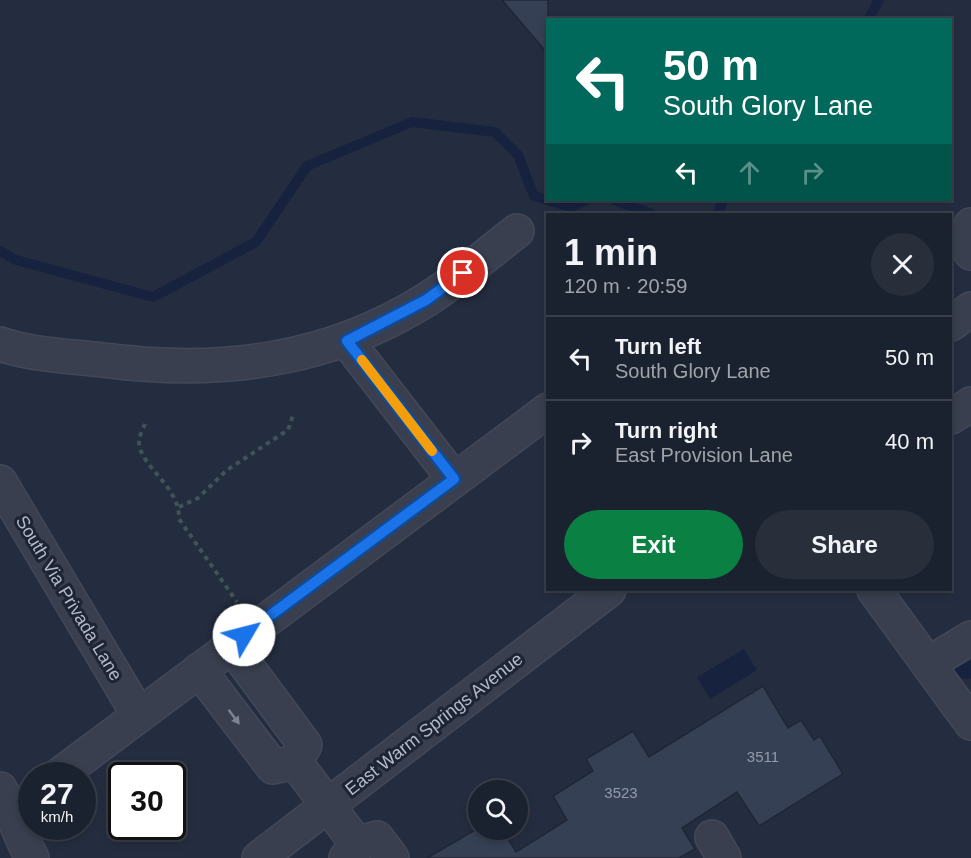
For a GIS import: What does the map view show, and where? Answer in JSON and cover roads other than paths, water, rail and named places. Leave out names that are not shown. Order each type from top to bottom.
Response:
[{"type":"street","points":[[971,225],[967,246],[971,253]]},
{"type":"street","points":[[3,350],[159,367],[263,362],[347,341],[426,300],[517,231]]},
{"type":"street","points":[[952,323],[971,309]]},
{"type":"street","points":[[347,341],[454,479]]},
{"type":"street","points":[[952,416],[971,404]]},
{"type":"street","points":[[76,762],[546,411]]},
{"type":"street","name":"South Via Privada Lane","points":[[0,482],[138,714]]},
{"type":"street","name":"East Warm Springs Avenue","points":[[259,858],[608,591]]},
{"type":"street","points":[[875,591],[971,723]]},
{"type":"street","points":[[928,664],[971,638]]},
{"type":"street","points":[[199,670],[273,767],[295,762],[304,745],[231,645]]},
{"type":"street","points":[[295,762],[328,805],[351,851],[377,838],[392,858]]},
{"type":"street","points":[[15,798],[20,838],[32,858]]},
{"type":"water","points":[[744,649],[757,670],[710,699],[697,677]]},
{"type":"waterway","points":[[869,18],[879,0]]},
{"type":"waterway","points":[[0,251],[16,260],[153,297],[256,242],[307,166],[412,122],[495,132],[518,155],[534,196],[546,200]]},
{"type":"waterway","points":[[551,201],[571,207],[584,201]]},
{"type":"waterway","points":[[618,201],[648,213]]},
{"type":"waterway","points":[[718,213],[723,201]]},
{"type":"waterway","points":[[966,662],[971,659]]}]
